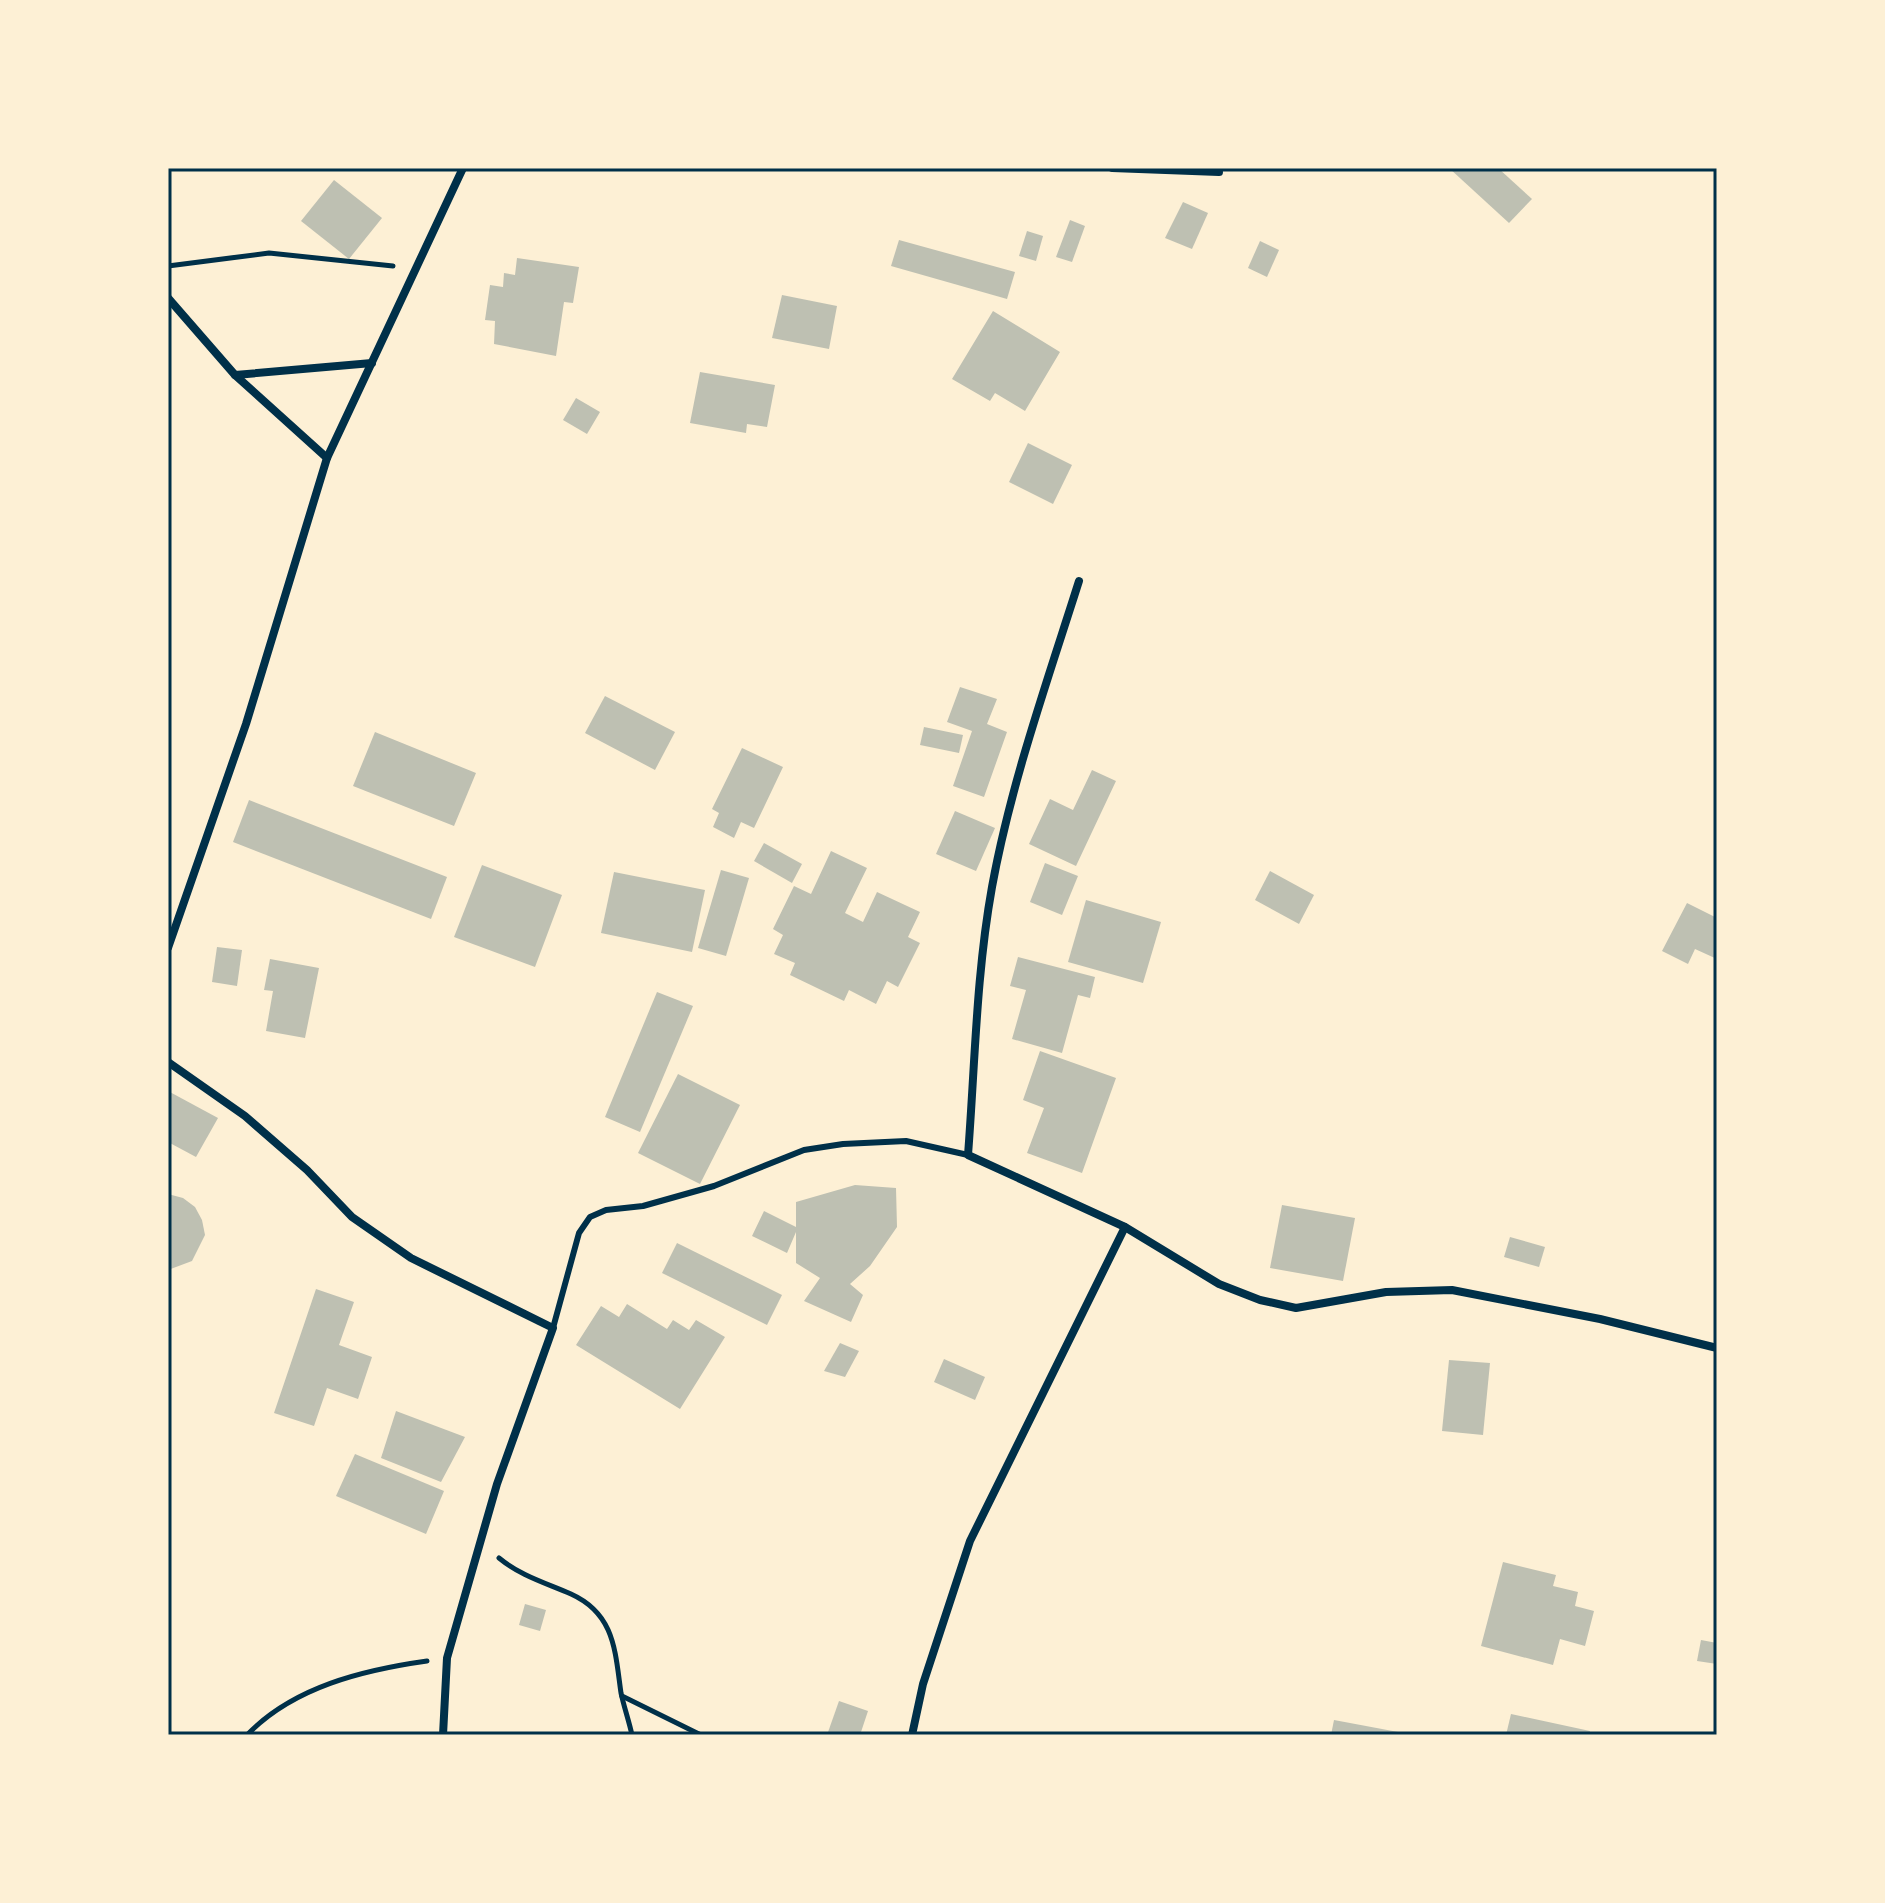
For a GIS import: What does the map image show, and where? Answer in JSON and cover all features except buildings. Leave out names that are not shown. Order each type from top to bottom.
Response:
[{"type":"street","points":[[168,948],[246,724],[327,458],[463,168]]},
{"type":"street","points":[[1112,168],[1219,172]]},
{"type":"street","points":[[168,298],[235,375],[327,458]]},
{"type":"street","points":[[235,375],[372,363]]},
{"type":"street","points":[[1079,581],[1020,769],[993,886],[979,975],[968,1155],[1125,1227],[1219,1284],[1296,1308],[1386,1292],[1452,1290],[1600,1319],[1717,1348]]},
{"type":"street","points":[[168,1062],[245,1116],[307,1170],[352,1217],[399,1250],[553,1328],[497,1484],[447,1658],[443,1735]]},
{"type":"street","points":[[912,1735],[923,1684],[970,1541],[1125,1227]]},
{"type":"lane","points":[[553,1328],[579,1233],[590,1217],[606,1210],[643,1206],[714,1186],[804,1150],[843,1144],[906,1141],[968,1155]]},
{"type":"path","points":[[168,266],[269,253],[416,268]]},
{"type":"path","points":[[482,1538],[512,1569],[574,1596],[608,1623],[615,1644],[622,1696],[632,1735]]},
{"type":"path","points":[[247,1735],[293,1700],[342,1679],[385,1667],[447,1658]]},
{"type":"path","points":[[622,1696],[701,1735]]}]
